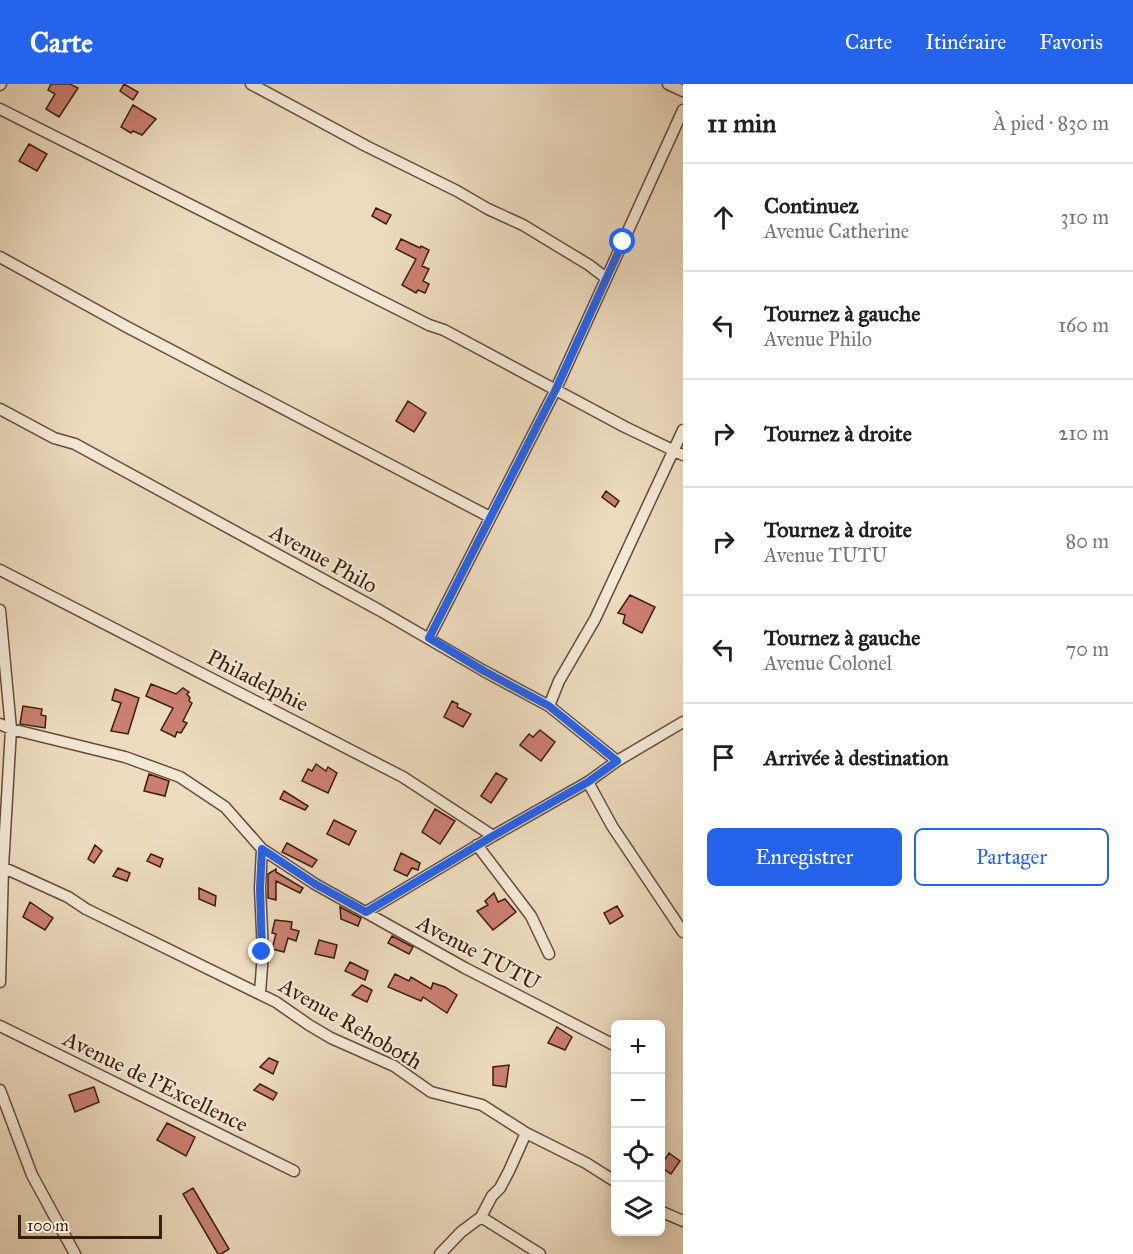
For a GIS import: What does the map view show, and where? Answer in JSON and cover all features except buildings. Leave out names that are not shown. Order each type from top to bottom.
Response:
[{"type":"street","points":[[251,84],[366,146],[523,225],[589,265],[606,278]]},
{"type":"street","points":[[668,84],[683,91]]},
{"type":"street","points":[[0,108],[429,325],[444,330],[683,455]]},
{"type":"street","points":[[429,638],[594,309],[683,110]]},
{"type":"street","points":[[0,257],[127,327],[490,517]]},
{"type":"street","name":"Avenue Philo","points":[[0,409],[54,438],[75,444],[549,706],[617,761]]},
{"type":"street","points":[[549,706],[559,681],[595,619],[683,430]]},
{"type":"street","name":"Philadelphie","points":[[0,570],[403,777],[493,836]]},
{"type":"street","points":[[0,610],[11,729],[1,867],[0,982]]},
{"type":"street","points":[[366,912],[588,782],[617,761],[683,722]]},
{"type":"street","points":[[0,724],[11,729]]},
{"type":"street","name":"Avenue TUTU","points":[[11,729],[125,757],[180,777],[225,807],[262,849],[315,884],[465,968],[611,1044]]},
{"type":"street","points":[[588,782],[612,826],[683,932]]},
{"type":"street","points":[[477,846],[486,854],[531,916],[549,954]]},
{"type":"street","points":[[260,993],[262,849]]},
{"type":"street","name":"Avenue Rehoboth","points":[[1,867],[68,897],[86,909],[260,993],[331,1038],[394,1066],[431,1092],[462,1098],[482,1106],[526,1133],[586,1163],[611,1179]]},
{"type":"street","name":"Avenue de l'Excellence","points":[[0,1026],[294,1171]]},
{"type":"street","points":[[0,1090],[32,1175],[75,1254]]},
{"type":"street","points":[[440,1254],[461,1232],[481,1217],[492,1196],[500,1188],[526,1133]]},
{"type":"street","points":[[665,1212],[683,1221]]},
{"type":"street","points":[[481,1217],[540,1254]]},
{"type":"route","points":[[262,952],[260,888],[262,849],[315,884],[366,912],[588,782],[617,761],[549,706],[429,638],[556,389],[623,242]]}]
